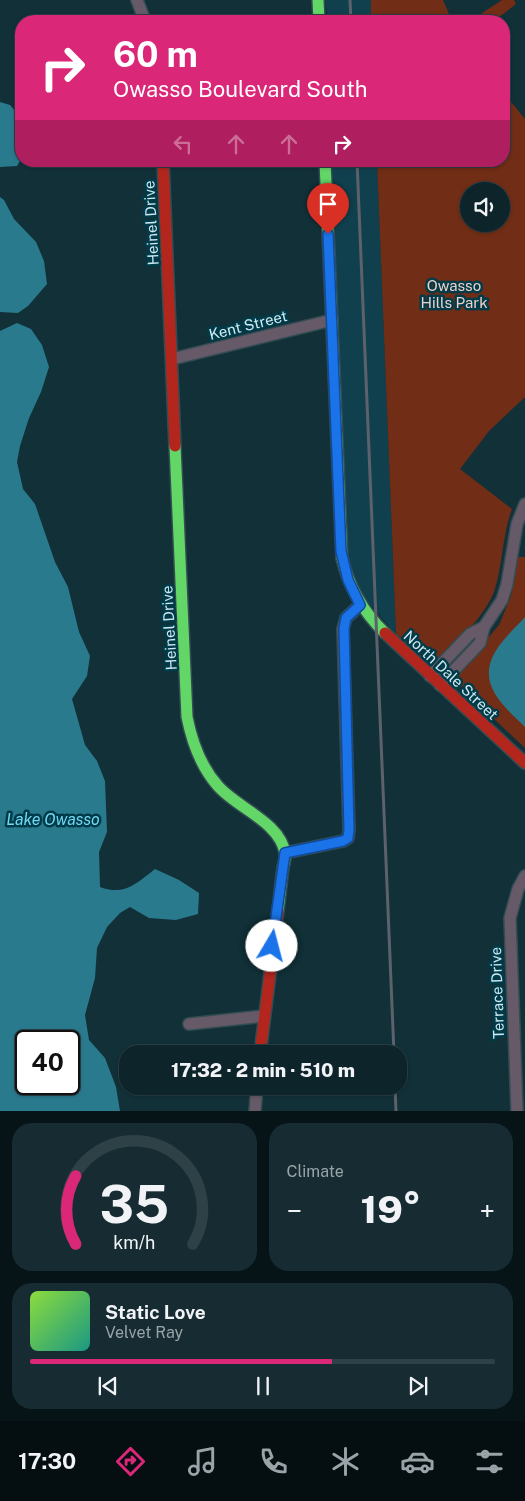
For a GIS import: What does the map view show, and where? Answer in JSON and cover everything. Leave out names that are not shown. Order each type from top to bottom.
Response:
[{"type":"street","points":[[137,0],[143,15]]},
{"type":"street","points":[[318,0],[319,15]]},
{"type":"street","name":"Heinel Drive","points":[[163,167],[187,717],[190,735],[195,751],[213,781],[239,805],[263,819],[273,828],[280,838],[285,853]]},
{"type":"street","name":"North Dale Street","points":[[325,167],[342,555],[348,580],[360,605],[378,627],[525,764]]},
{"type":"street","name":"Kent Street","points":[[172,359],[332,320]]},
{"type":"street","points":[[440,685],[480,643],[484,627],[502,600],[507,584],[517,524],[525,504]]},
{"type":"street","points":[[261,1045],[285,853],[343,841],[348,838],[344,629],[346,618],[360,605]]},
{"type":"street","points":[[430,676],[470,634],[484,627]]},
{"type":"street","name":"Terrace Drive","points":[[517,1111],[510,918],[518,889],[525,876]]},
{"type":"street","points":[[189,1024],[264,1016]]},
{"type":"street","points":[[255,1111],[257,1095]]},
{"type":"shaded area","points":[[325,0],[371,0],[371,15],[328,15]]},
{"type":"shaded area","points":[[331,167],[377,167],[396,634],[363,596],[349,561]]},
{"type":"green space","points":[[371,0],[443,0],[449,15],[371,15]]},
{"type":"green space","points":[[502,0],[514,0],[516,4],[502,15],[479,15]]},
{"type":"green space","name":"Owasso Hills Park","points":[[510,100],[525,119],[525,397],[489,431],[460,469],[512,509],[506,530],[497,582],[490,600],[476,621],[439,660],[428,662],[396,634],[377,167],[510,167]]},
{"type":"green space","points":[[516,557],[525,557],[525,748],[458,685],[457,679],[454,678],[499,625],[511,596]]},
{"type":"water","points":[[0,102],[10,105],[15,111],[15,166],[0,167]]},
{"type":"water","points":[[0,197],[4,200],[14,219],[36,242],[44,261],[47,284],[28,306],[18,313],[0,312]]},
{"type":"water","name":"Lake Owasso","points":[[17,323],[31,329],[42,345],[49,367],[41,392],[29,418],[17,462],[23,489],[35,504],[55,562],[68,587],[79,632],[90,656],[87,676],[72,699],[85,745],[97,761],[105,781],[107,832],[99,852],[100,887],[116,890],[123,889],[136,884],[155,869],[179,880],[199,893],[198,914],[176,920],[149,918],[130,907],[120,913],[107,927],[97,948],[95,978],[85,1015],[89,1040],[105,1058],[116,1087],[120,1111],[0,1111],[0,331]]},
{"type":"water","points":[[525,617],[525,727],[493,691],[489,670],[499,646]]},
{"type":"railway","points":[[350,0],[351,15]]},
{"type":"railway","points":[[357,167],[394,1045]]},
{"type":"railway","points":[[395,1095],[396,1111]]},
{"type":"traffic: fast","points":[[318,0],[319,15]]},
{"type":"traffic: fast","points":[[325,167],[342,558],[358,599],[385,633]]},
{"type":"traffic: fast","points":[[175,446],[187,717],[198,754],[212,779],[226,794],[267,824],[281,842],[285,856],[278,910]]},
{"type":"traffic: jam","points":[[163,167],[175,446]]},
{"type":"traffic: jam","points":[[385,633],[525,763]]},
{"type":"traffic: jam","points":[[261,1045],[278,910]]},
{"type":"route","points":[[272,946],[285,853],[343,841],[348,838],[349,830],[344,629],[346,618],[360,605],[344,569],[341,551],[328,234]]}]
